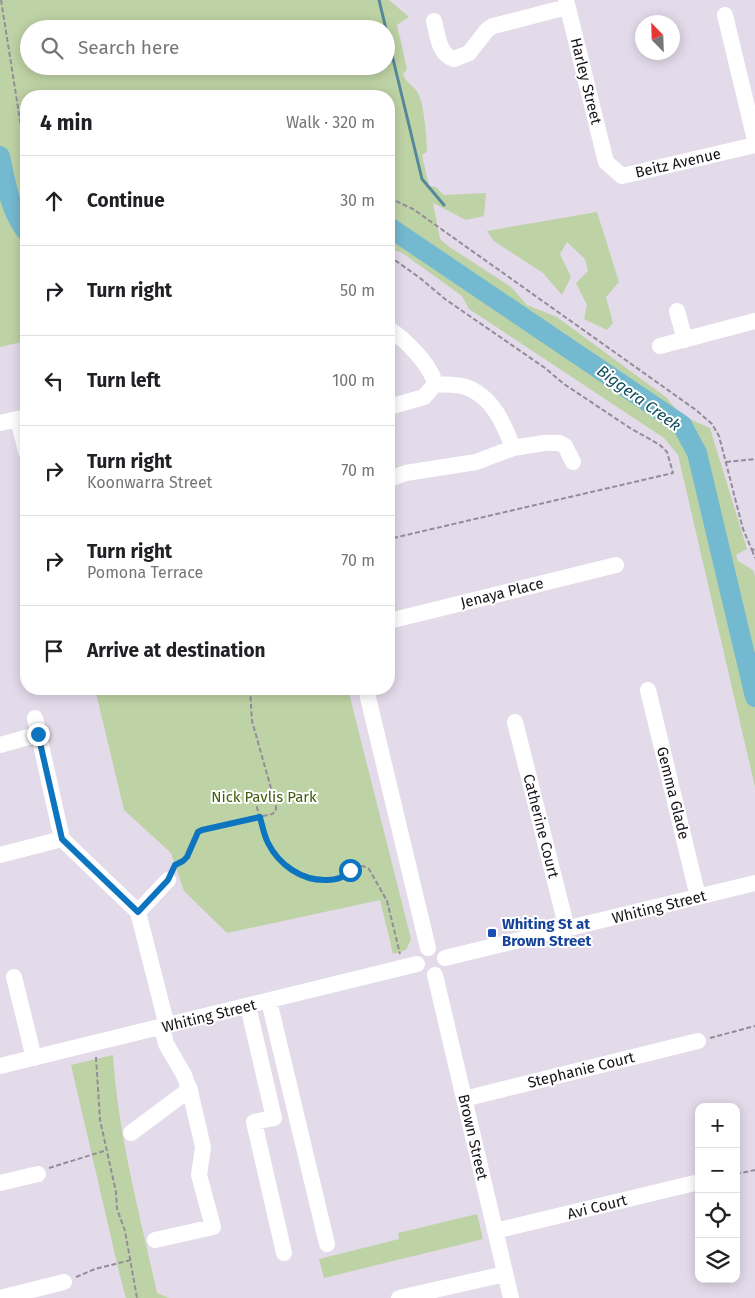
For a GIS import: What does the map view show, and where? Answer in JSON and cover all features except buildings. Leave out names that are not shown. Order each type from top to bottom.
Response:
[{"type":"street","points":[[434,21],[442,51],[447,57],[454,59],[469,54],[487,30],[493,26],[567,3]]},
{"type":"street","name":"Harley Street","points":[[567,3],[606,162]]},
{"type":"street","points":[[725,15],[755,140]]},
{"type":"street","name":"Beitz Avenue","points":[[606,162],[622,176],[755,145]]},
{"type":"street","points":[[677,311],[685,340]]},
{"type":"street","points":[[660,346],[755,321]]},
{"type":"street","points":[[395,333],[425,365],[433,376],[435,384]]},
{"type":"street","points":[[395,405],[424,397],[435,384]]},
{"type":"street","points":[[435,384],[466,387],[485,399],[502,420],[513,448]]},
{"type":"street","points":[[0,423],[20,418]]},
{"type":"street","points":[[395,478],[406,473],[476,462],[513,448],[544,443],[559,443],[565,446],[573,462]]},
{"type":"street","name":"Jenaya Place","points":[[395,620],[616,565]]},
{"type":"street","name":"Gemma Glade","points":[[648,690],[698,897]]},
{"type":"street","points":[[367,695],[428,948]]},
{"type":"street","name":"Catherine Court","points":[[515,722],[567,929]]},
{"type":"street","points":[[0,745],[37,726],[62,839],[138,912],[165,1026],[166,1044],[190,1089],[203,1147],[199,1175],[213,1227],[155,1240]]},
{"type":"street","points":[[0,855],[62,839]]},
{"type":"street","points":[[138,912],[168,880]]},
{"type":"street","name":"Whiting Street","points":[[445,958],[755,884]]},
{"type":"street","points":[[428,948],[439,949],[443,953],[445,967],[439,974],[424,974],[417,964],[420,952],[428,948]]},
{"type":"street","name":"Whiting Street","points":[[0,1066],[417,964]]},
{"type":"street","name":"Brown Street","points":[[435,975],[511,1298]]},
{"type":"street","points":[[14,977],[34,1058]]},
{"type":"street","points":[[270,1001],[327,1244]]},
{"type":"street","points":[[248,1006],[274,1118],[254,1122],[284,1253]]},
{"type":"street","name":"Stephanie Court","points":[[464,1099],[698,1041]]},
{"type":"street","points":[[131,1133],[190,1089]]},
{"type":"street","points":[[0,1183],[38,1174]]},
{"type":"street","name":"Avi Court","points":[[495,1231],[695,1183]]},
{"type":"street","points":[[399,1298],[449,1292],[505,1274]]},
{"type":"street","points":[[0,1298],[64,1282]]},
{"type":"path","points":[[1,0],[20,120]]},
{"type":"path","points":[[395,201],[413,209],[696,410],[712,424],[719,436],[743,529],[754,550],[755,558]]},
{"type":"path","points":[[395,260],[445,299],[545,368],[564,384],[630,428],[660,445],[667,452],[673,473],[395,538]]},
{"type":"path","points":[[726,462],[755,458]]},
{"type":"path","points":[[168,880],[175,865],[187,857],[195,838],[202,830],[272,814],[276,811],[252,720],[250,695]]},
{"type":"path","points":[[255,799],[265,836],[271,848],[281,860],[301,876],[309,880],[332,880],[342,877],[355,867],[365,866],[370,869],[387,900],[400,954],[397,955],[399,969]]},
{"type":"path","points":[[698,1041],[755,1026]]},
{"type":"path","points":[[93,1044],[96,1057],[100,1120],[116,1192],[117,1209],[125,1231],[137,1298]]},
{"type":"path","points":[[38,1174],[54,1166],[107,1150]]},
{"type":"path","points":[[740,1173],[755,1170]]},
{"type":"path","points":[[64,1282],[95,1269],[131,1260]]},
{"type":"green space","points":[[0,0],[389,0],[409,17],[397,25],[407,69],[403,74],[405,79],[418,93],[422,105],[427,152],[422,155],[429,186],[436,187],[444,195],[486,193],[484,216],[466,220],[433,203],[440,239],[511,287],[527,305],[557,317],[667,398],[681,413],[710,428],[747,549],[736,555],[738,561],[753,570],[755,576],[755,787],[678,455],[664,438],[469,309],[462,296],[401,252],[395,250],[395,90],[20,90],[20,342],[0,347]]},
{"type":"green space","points":[[597,212],[619,282],[606,297],[613,323],[607,330],[584,319],[587,305],[576,283],[588,271],[585,259],[567,242],[560,254],[571,277],[562,295],[543,273],[494,241],[487,231]]},
{"type":"green space","name":"Nick Pavlis Park","points":[[96,695],[350,695],[411,939],[406,950],[393,954],[380,900],[227,933],[184,891],[171,853],[124,810]]},
{"type":"green space","points":[[113,1055],[125,1145],[157,1293],[169,1298],[126,1298],[71,1065]]},
{"type":"green space","points":[[477,1214],[483,1239],[324,1278],[319,1259],[399,1239],[398,1233]]},
{"type":"waterway","points":[[379,0],[384,20]]},
{"type":"waterway","points":[[395,67],[422,179],[444,205]]},
{"type":"waterway","name":"Biggera Creek","points":[[0,156],[6,185],[20,223]]},
{"type":"waterway","name":"Biggera Creek","points":[[395,231],[682,425],[697,453],[755,697]]},
{"type":"place","name":"Whiting St at Brown Street","points":[[492,933]]},
{"type":"route","points":[[38,734],[62,839],[138,912],[168,880],[175,865],[187,857],[198,832],[260,817],[265,836],[271,848],[290,869],[301,876],[309,880],[332,880],[342,877],[350,870]]}]
